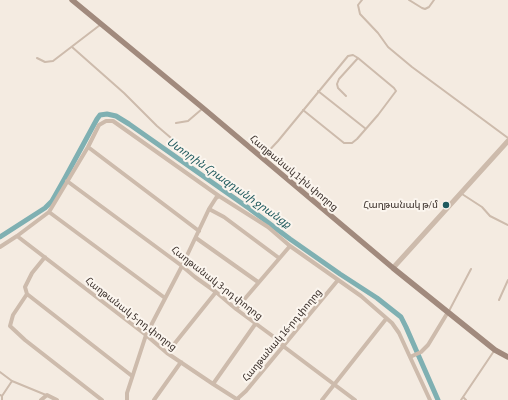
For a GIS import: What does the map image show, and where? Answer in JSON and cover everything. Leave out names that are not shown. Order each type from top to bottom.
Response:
[{"type":"main road","name":"Հաղթանակ 1-ին փողոց","points":[[73,0],[393,268],[495,350],[508,357]]},
{"type":"street","points":[[0,247],[49,212],[88,147],[99,125],[113,121],[220,196],[268,227],[290,246],[361,296],[392,323],[399,333],[430,400]]},
{"type":"street","points":[[393,268],[508,141]]},
{"type":"street","points":[[88,147],[198,231]]},
{"type":"street","name":"Հաղթանակ 3-րդ փողոց","points":[[67,181],[182,266],[278,340],[283,346],[355,400]]},
{"type":"street","points":[[127,400],[127,394],[132,376],[146,334],[182,266],[209,209],[216,198],[220,196]]},
{"type":"street","points":[[209,209],[224,217],[279,258]]},
{"type":"street","points":[[49,212],[165,298]]},
{"type":"street","name":"Հաղթանակ 5-րդ փողոց","points":[[17,236],[146,334],[167,353],[237,400]]},
{"type":"street","points":[[196,238],[258,282]]},
{"type":"street","points":[[236,309],[290,246]]},
{"type":"street","points":[[45,257],[32,273],[25,287],[27,294],[132,376]]},
{"type":"street","name":"Հաղթանակ 16-րդ փողոց","points":[[237,400],[338,280]]},
{"type":"street","points":[[167,353],[216,292]]},
{"type":"street","points":[[27,294],[13,315],[10,326],[25,340],[102,400]]},
{"type":"street","points":[[410,358],[428,346],[448,312]]},
{"type":"street","points":[[322,400],[386,319]]},
{"type":"street","points":[[213,384],[256,323]]},
{"type":"street","points":[[154,400],[181,362]]},
{"type":"street","points":[[41,400],[47,395],[57,400]]},
{"type":"lane","points":[[362,0],[358,5],[360,14],[378,33],[388,47],[508,138]]},
{"type":"lane","points":[[409,0],[425,9],[429,7],[434,0]]},
{"type":"lane","points":[[37,58],[45,62],[53,61],[101,25]]},
{"type":"lane","points":[[72,47],[124,93],[156,126],[236,193]]},
{"type":"lane","points":[[262,158],[348,56],[353,55],[358,58],[396,91],[357,140],[352,143],[344,143],[303,110]]},
{"type":"lane","points":[[346,96],[338,88],[337,84],[339,79],[358,58]]},
{"type":"lane","points":[[318,91],[366,129]]},
{"type":"lane","points":[[176,123],[188,121],[203,108]]},
{"type":"lane","points":[[461,194],[482,207],[490,216],[508,225]]},
{"type":"lane","points":[[448,312],[471,269]]},
{"type":"lane","points":[[499,300],[508,280]]},
{"type":"lane","points":[[461,400],[473,380],[495,350]]},
{"type":"lane","points":[[0,372],[12,381],[47,395]]},
{"type":"lane","points":[[2,400],[1,396],[12,381]]},
{"type":"lane","points":[[463,397],[466,400]]},
{"type":"waterway","name":"Ստորին Հրազդանի ջրանցք","points":[[0,237],[45,208],[52,201],[100,115],[107,114],[116,116],[250,209],[340,274],[377,298],[401,317],[438,400]]},
{"type":"place","name":"Հաղթանակ թ/մ","points":[[446,205]]}]
